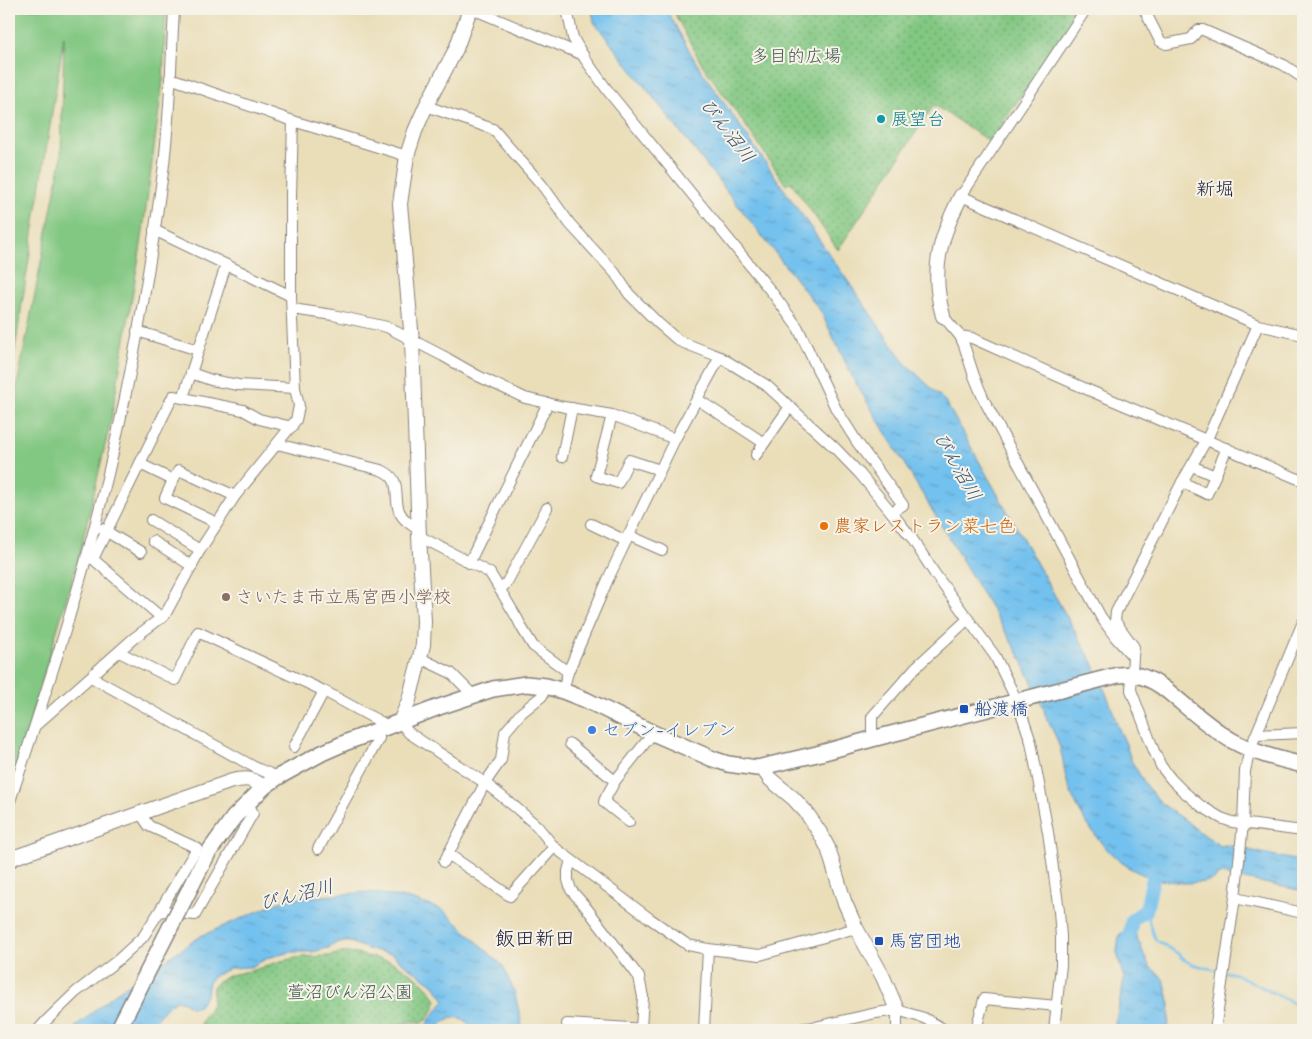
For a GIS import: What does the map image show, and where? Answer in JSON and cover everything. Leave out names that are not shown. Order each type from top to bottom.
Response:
[{"type":"main road","points":[[118,1030],[208,853],[234,817],[264,787],[278,777],[322,753],[387,726],[493,688],[526,684],[546,686],[563,691],[713,759],[743,767],[762,768],[872,738],[1125,675],[1147,679],[1158,684],[1218,731],[1253,742],[1268,756],[1303,765]]},
{"type":"street","points":[[9,804],[90,559],[95,525],[116,439],[137,332],[164,156],[174,9]]},
{"type":"street","points":[[318,849],[379,738],[409,700],[423,645],[424,621],[412,341],[400,204],[406,156],[426,106],[456,49],[471,9],[583,55]]},
{"type":"street","points":[[567,9],[573,38],[608,91],[774,295],[798,328],[836,409],[857,442],[903,505],[892,512]]},
{"type":"street","points":[[1086,9],[961,196],[945,231],[937,260],[937,271],[943,316],[960,336],[984,400],[1101,617],[1133,658]]},
{"type":"street","points":[[1144,9],[1160,40],[1166,44],[1191,40],[1198,30],[1203,30],[1284,65],[1303,78]]},
{"type":"street","points":[[170,78],[294,121],[406,156]]},
{"type":"street","points":[[426,106],[493,128],[542,185],[570,224],[615,273],[629,294],[652,317],[678,341],[720,357],[766,385],[834,447],[892,512],[994,656],[1019,701],[1031,742],[1048,832],[1061,938],[1061,965],[1054,1030]]},
{"type":"street","points":[[36,726],[134,638],[165,615],[200,550],[235,496],[296,420],[298,406],[295,388],[291,296],[291,196],[294,121]]},
{"type":"street","points":[[961,196],[1258,325],[1303,334]]},
{"type":"street","points":[[154,230],[291,296]]},
{"type":"street","points":[[183,398],[226,265]]},
{"type":"street","points":[[292,309],[333,315],[387,328],[444,356],[478,376],[525,398],[612,415],[675,439]]},
{"type":"street","points":[[1258,325],[1207,439],[1182,482],[1115,615],[1115,621],[1134,647],[1133,658],[1125,675],[1148,739],[1161,766],[1171,779],[1202,806],[1242,829],[1283,828],[1303,831]]},
{"type":"street","points":[[137,332],[198,350]]},
{"type":"street","points":[[960,336],[972,338],[1093,392],[1303,481]]},
{"type":"street","points":[[563,691],[568,672],[608,577],[675,439],[720,357]]},
{"type":"street","points":[[191,373],[211,380],[238,385],[295,388]]},
{"type":"street","points":[[90,559],[107,532],[173,396],[243,410],[259,419],[292,427]]},
{"type":"street","points":[[697,399],[764,443]]},
{"type":"street","points":[[469,563],[548,403]]},
{"type":"street","points":[[562,457],[572,408]]},
{"type":"street","points":[[756,455],[789,408]]},
{"type":"street","points":[[612,415],[596,476],[618,483],[629,460],[660,470]]},
{"type":"street","points":[[276,444],[381,470],[391,475],[395,482],[399,510],[404,519],[419,533],[469,563],[490,573],[533,646],[568,672]]},
{"type":"street","points":[[1182,482],[1207,494],[1227,448]]},
{"type":"street","points":[[140,464],[173,480]]},
{"type":"street","points":[[1192,466],[1216,476]]},
{"type":"street","points":[[217,523],[165,498],[179,470],[235,496]]},
{"type":"street","points":[[500,590],[507,582],[548,508]]},
{"type":"street","points":[[151,520],[200,550]]},
{"type":"street","points":[[591,524],[662,550]]},
{"type":"street","points":[[95,525],[141,552]]},
{"type":"street","points":[[153,541],[192,566]]},
{"type":"street","points":[[90,559],[162,618]]},
{"type":"street","points":[[872,738],[872,717],[915,668],[968,619]]},
{"type":"street","points":[[1215,1030],[1235,896],[1242,829],[1245,771],[1253,742],[1303,622]]},
{"type":"street","points":[[119,652],[175,680],[198,632],[324,691],[387,726],[409,733],[485,783],[537,826],[554,847],[688,945],[760,954],[856,928]]},
{"type":"street","points":[[420,658],[451,673],[474,695]]},
{"type":"street","points":[[91,677],[256,768],[278,777]]},
{"type":"street","points":[[546,686],[542,696],[521,713],[505,732],[500,760],[485,783],[446,858],[510,896],[554,847]]},
{"type":"street","points":[[294,747],[324,691]]},
{"type":"street","points":[[629,822],[604,802],[615,781],[653,733]]},
{"type":"street","points":[[1253,742],[1303,733]]},
{"type":"street","points":[[570,744],[615,781]]},
{"type":"street","points":[[762,768],[806,812],[828,848],[844,901],[856,928],[883,977],[897,1010],[897,1030]]},
{"type":"street","points":[[9,860],[15,856],[232,781],[246,778],[264,787]]},
{"type":"street","points":[[159,912],[195,915],[253,813],[248,803]]},
{"type":"street","points":[[38,1030],[76,992],[118,960],[143,936],[198,848],[149,826],[140,813]]},
{"type":"street","points":[[571,860],[568,871],[571,890],[586,906],[639,977],[643,997],[641,1029]]},
{"type":"street","points":[[1235,896],[1303,913]]},
{"type":"street","points":[[704,1030],[708,949]]},
{"type":"street","points":[[976,1030],[984,999],[1057,1006]]},
{"type":"street","points":[[790,1030],[815,1027],[897,1010],[924,1018],[945,1030]]},
{"type":"street","points":[[567,1024],[662,1030]]},
{"type":"green space","points":[[9,9],[166,9],[163,80],[141,245],[111,420],[79,557],[9,790],[9,427],[61,160],[64,36],[9,387]]},
{"type":"green space","name":"多目的広場","points":[[672,9],[1080,9],[990,142],[934,105],[838,250],[791,182],[786,185],[701,63]]},
{"type":"green space","name":"萱沼びん沼公園","points":[[339,953],[351,953],[389,961],[417,977],[430,990],[436,1001],[435,1007],[426,1021],[412,1021],[370,1030],[202,1030],[200,1025],[210,1009],[213,987],[217,982],[230,975],[254,970],[281,961],[301,957],[330,956]]},
{"type":"water","points":[[592,9],[666,9],[697,64],[904,362],[945,401],[1093,663],[1131,760],[1146,786],[1162,804],[1220,846],[1226,845],[1303,862],[1303,891],[1220,874],[1215,879],[1205,882],[1183,883],[1160,880],[1155,884],[1151,897],[1148,896],[1151,884],[1148,883],[1148,877],[1117,859],[1099,840],[1083,817],[1071,793],[1058,742],[1021,658],[854,380],[820,310],[594,22]]},
{"type":"water","points":[[369,892],[410,899],[443,910],[503,966],[515,994],[523,1030],[473,1030],[464,1020],[451,1017],[433,1030],[389,1030],[406,1024],[427,1025],[445,1000],[433,984],[392,954],[368,949],[350,942],[338,942],[328,948],[312,952],[291,952],[270,957],[250,967],[230,968],[209,981],[207,994],[199,1006],[192,1008],[184,1002],[176,1000],[142,1030],[72,1030],[113,995],[201,936],[286,899]]},
{"type":"water","points":[[1132,926],[1149,966],[1164,979],[1170,1005],[1168,1030],[1114,1030],[1124,979],[1117,952],[1119,935]]},
{"type":"waterway","name":"びん沼川","points":[[1128,943],[1132,920],[1146,910],[1153,878]]},
{"type":"waterway","points":[[1146,910],[1148,910],[1149,921],[1156,940],[1192,964],[1220,971]]},
{"type":"waterway","points":[[1226,972],[1236,974],[1303,1008]]},
{"type":"place","name":"展望台","points":[[881,119]]},
{"type":"place","name":"農家レストラン菜七色","points":[[824,526]]},
{"type":"place","name":"さいたま市立馬宮西小学校","points":[[226,597]]},
{"type":"place","name":"船渡橋","points":[[964,709]]},
{"type":"place","name":"セブン-イレブン","points":[[592,730]]},
{"type":"place","name":"馬宮団地","points":[[879,941]]},
{"type":"district","name":"新堀","points":[[1215,188]]},
{"type":"district","name":"飯田新田","points":[[535,938]]}]
